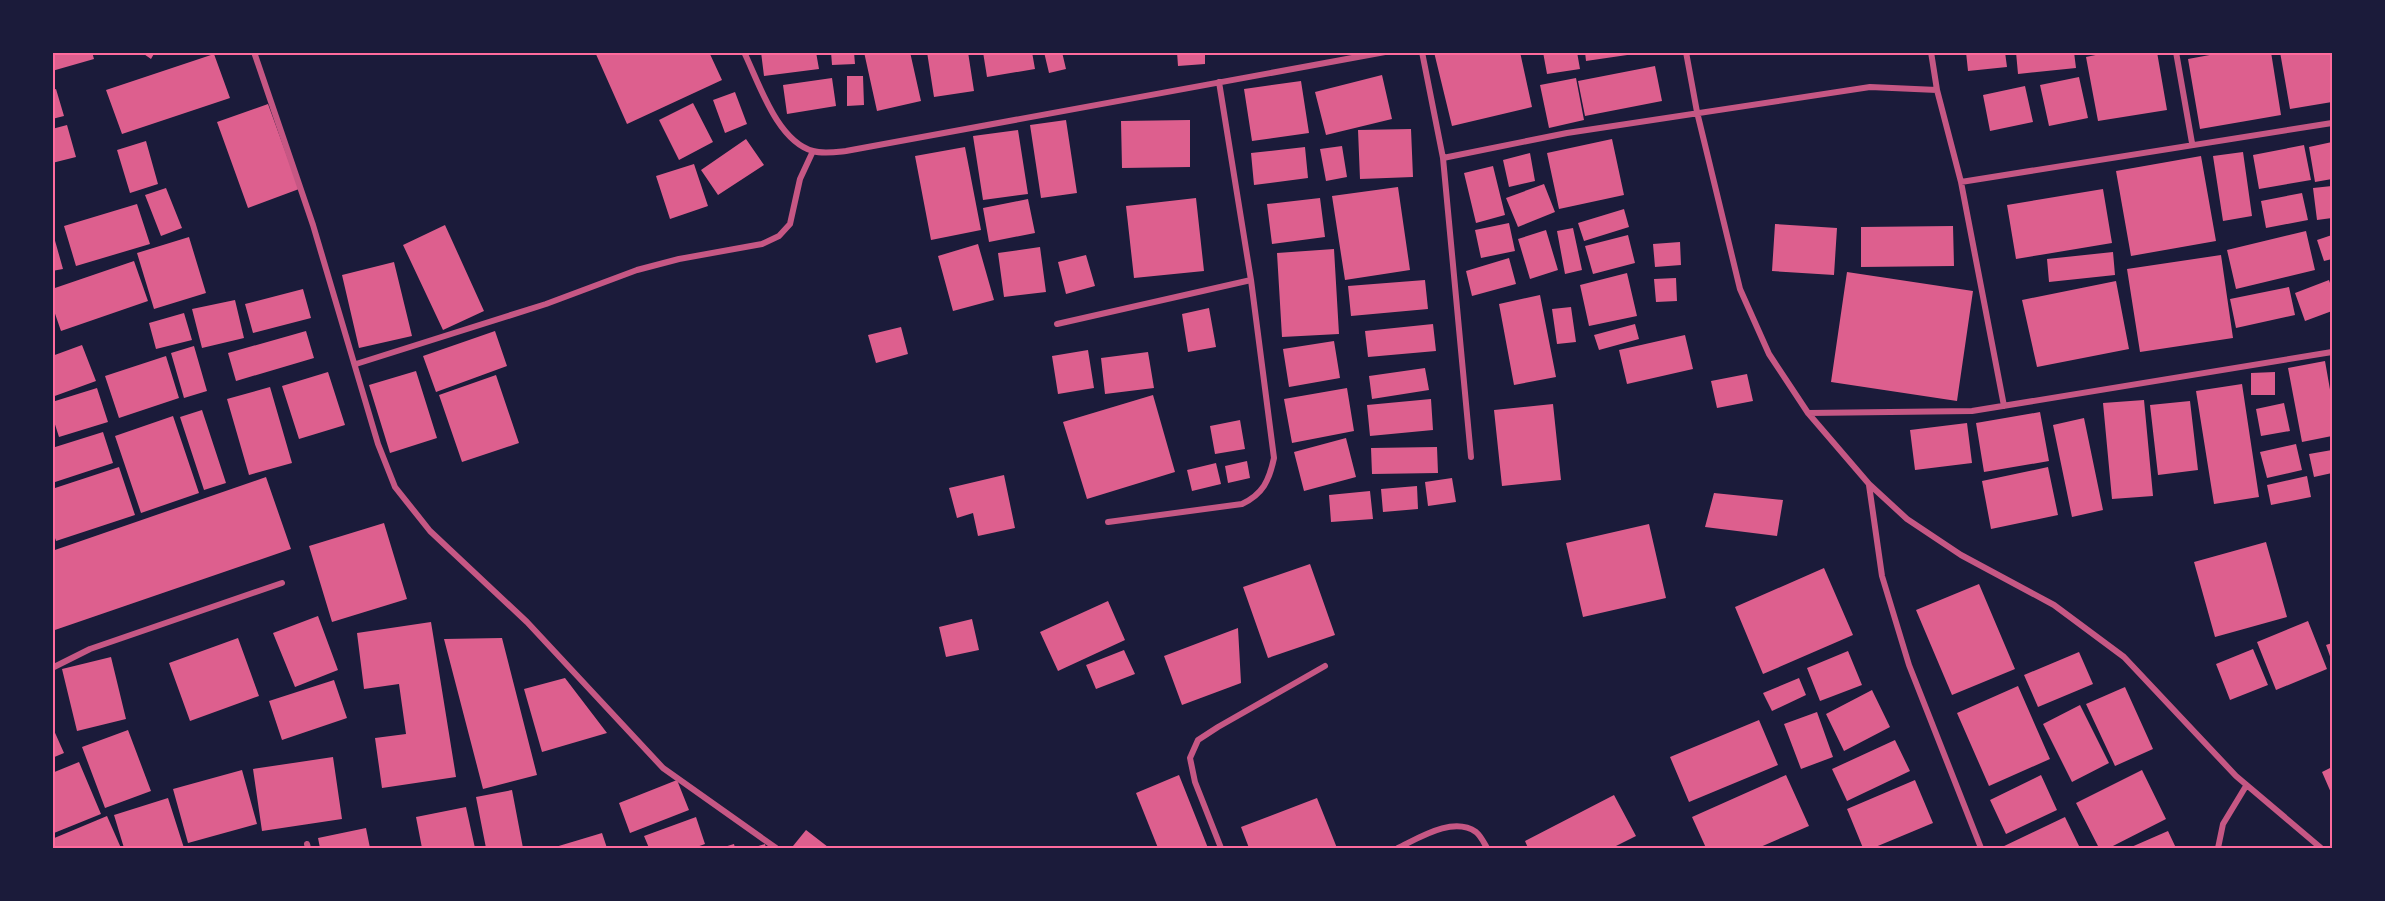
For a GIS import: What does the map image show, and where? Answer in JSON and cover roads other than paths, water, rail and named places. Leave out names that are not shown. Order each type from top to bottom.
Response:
[{"type":"street","points":[[254,52],[313,225],[378,444],[396,487],[430,531],[527,622],[663,768],[776,849]]},
{"type":"street","points":[[744,52],[780,127],[790,138],[813,151],[846,151],[1385,52]]},
{"type":"street","points":[[1422,52],[1443,158],[1472,457]]},
{"type":"street","points":[[1686,52],[1697,112],[1740,289],[1769,354],[1808,413],[1869,484],[1907,519],[1961,555],[2055,605],[2124,657],[2246,786],[2321,849]]},
{"type":"street","points":[[1932,52],[1937,90],[1961,182],[2004,406]]},
{"type":"street","points":[[2176,52],[2192,143]]},
{"type":"street","points":[[1108,522],[1242,504],[1254,499],[1269,480],[1274,458],[1251,280],[1219,82]]},
{"type":"street","points":[[1443,158],[1567,133],[1870,87],[1937,90]]},
{"type":"street","points":[[1961,182],[2192,143],[2332,123]]},
{"type":"street","points":[[356,364],[546,304],[637,270],[679,259],[762,244],[779,236],[790,224],[800,179],[813,151]]},
{"type":"street","points":[[1057,324],[1251,280]]},
{"type":"street","points":[[1808,413],[1972,411],[2332,352]]},
{"type":"street","points":[[1869,484],[1882,576],[1909,665],[1981,849]]},
{"type":"street","points":[[52,668],[90,649],[282,584]]},
{"type":"street","points":[[1221,849],[1195,782],[1190,758],[1198,740],[1218,726],[1325,666]]},
{"type":"street","points":[[2218,849],[2223,824],[2246,786]]},
{"type":"street","points":[[1398,849],[1429,833],[1449,828],[1466,828],[1478,833],[1487,849]]}]
